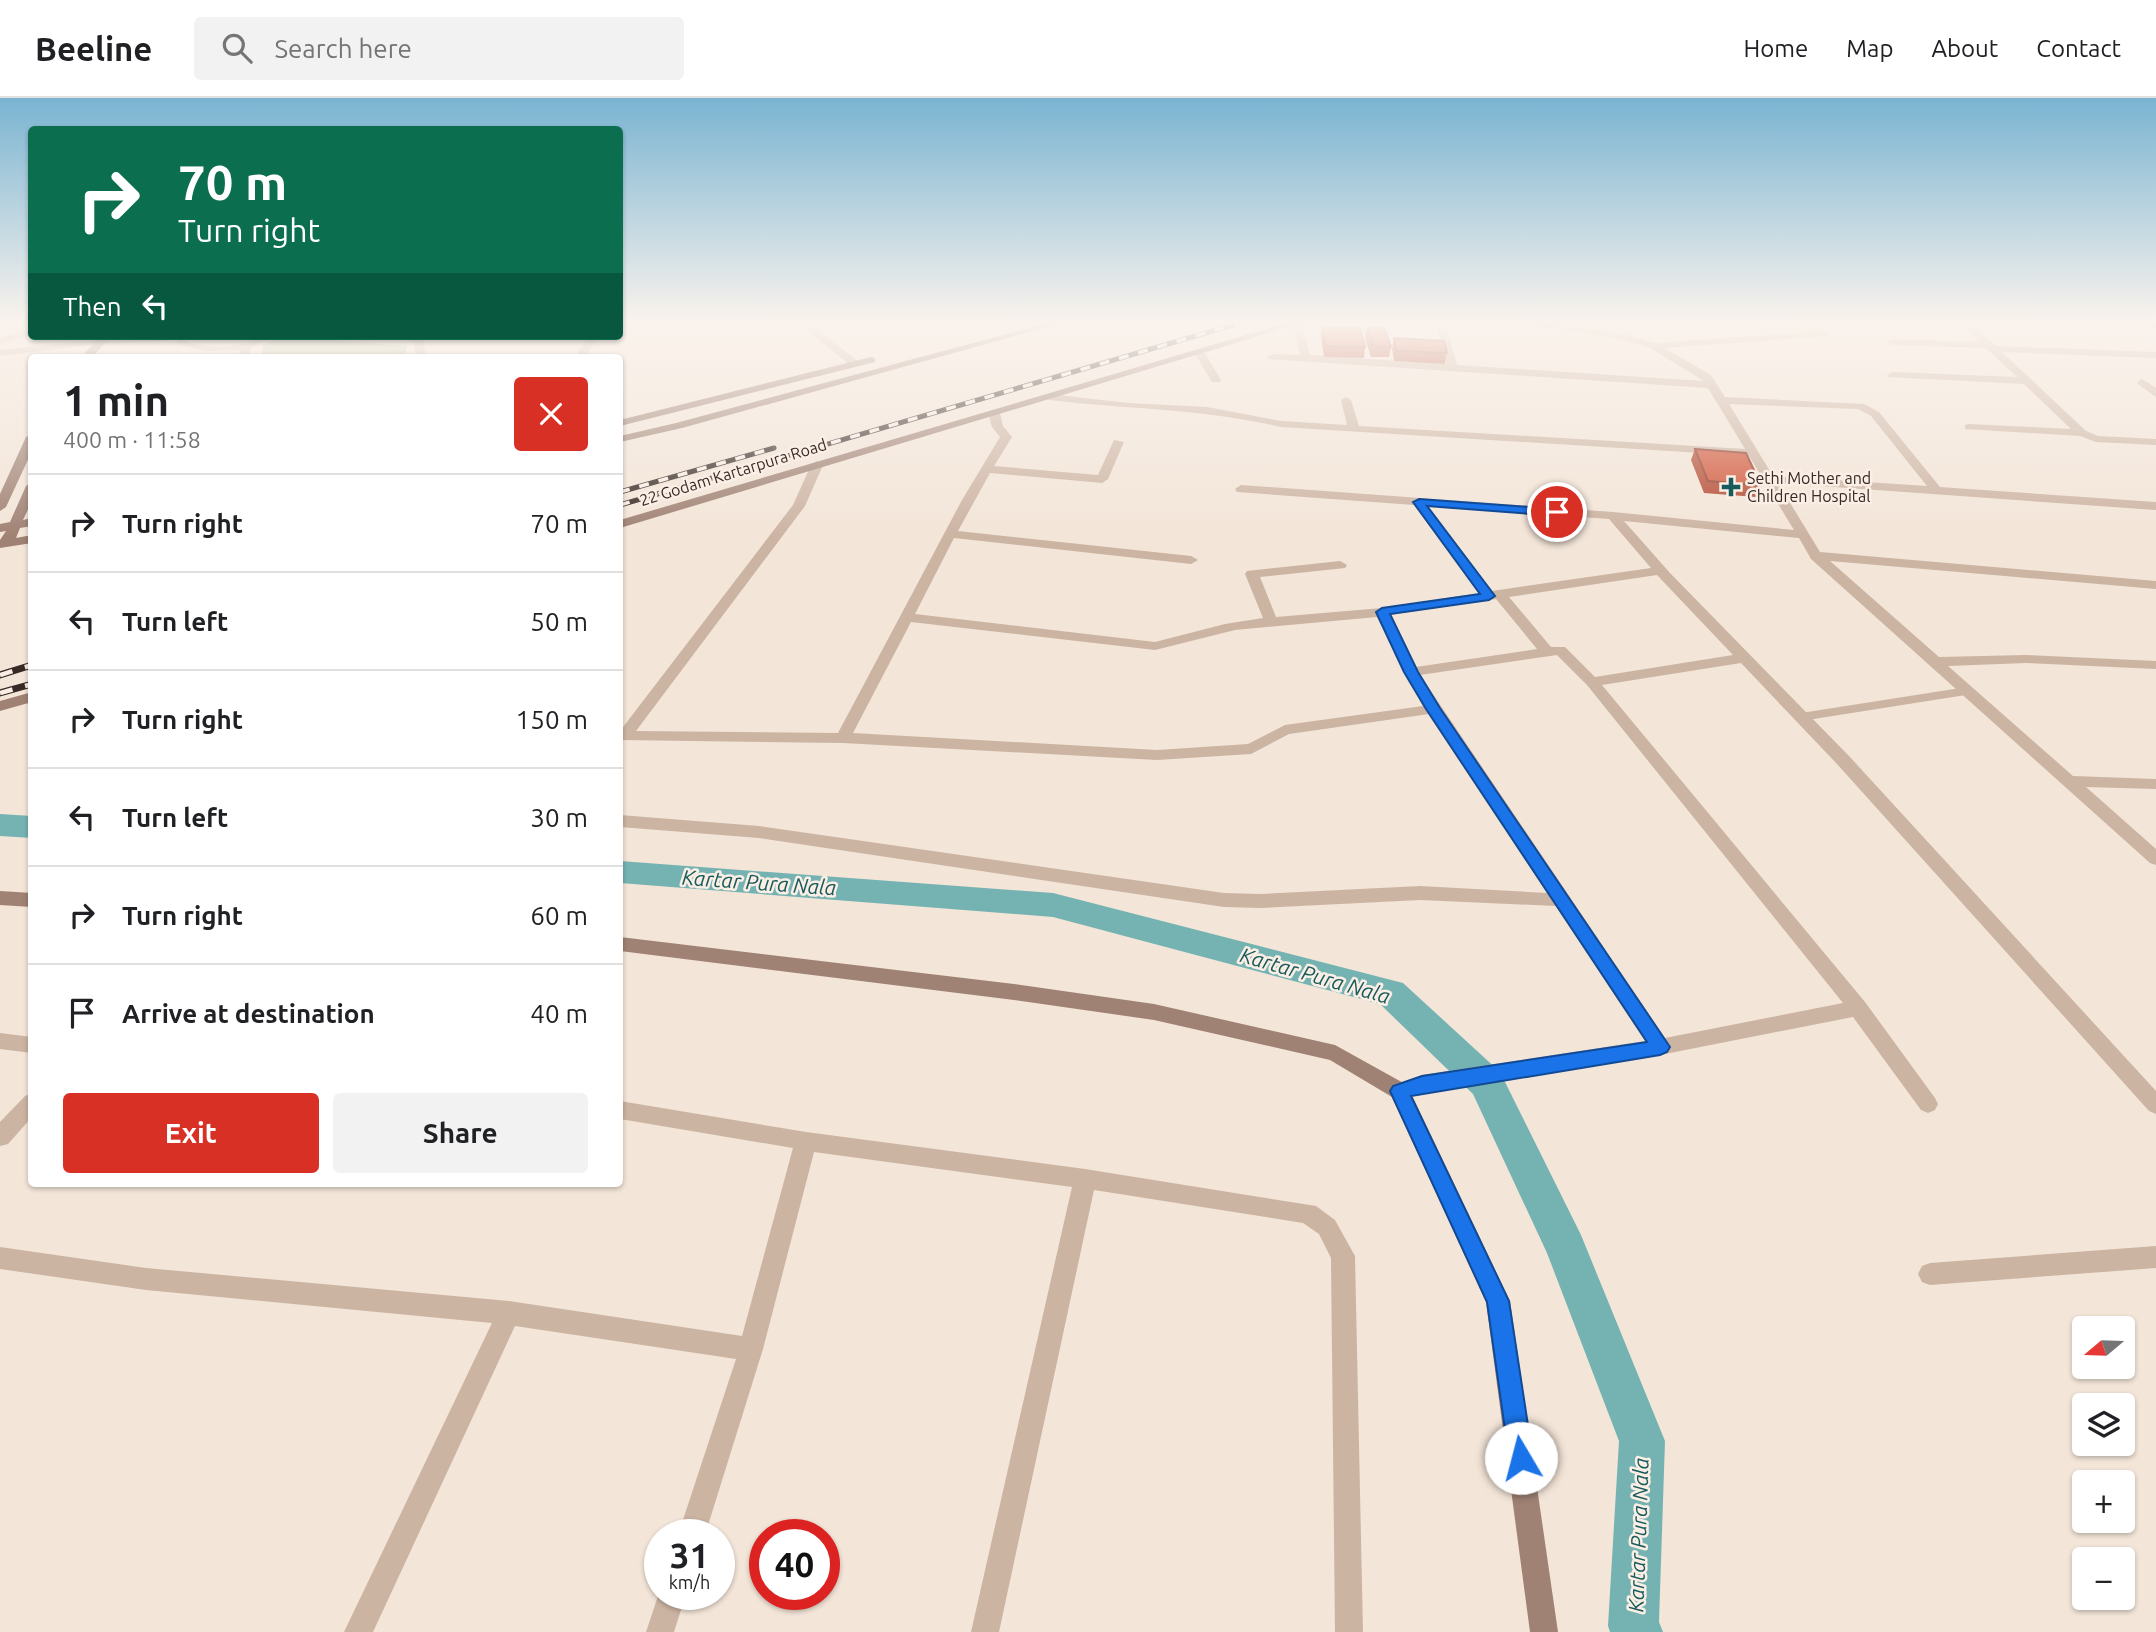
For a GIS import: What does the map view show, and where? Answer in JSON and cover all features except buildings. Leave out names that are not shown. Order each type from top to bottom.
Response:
[{"type":"street","points":[[623,422],[737,394]]},
{"type":"street","points":[[623,438],[797,394]]},
{"type":"street","name":"22 Godam Kartarpura Road","points":[[623,523],[1060,394]]},
{"type":"street","points":[[1718,394],[1816,556],[2156,859]]},
{"type":"street","points":[[2039,394],[2082,433],[2096,439],[2156,442]]},
{"type":"street","points":[[1049,397],[1219,412],[1281,424],[1753,453]]},
{"type":"street","points":[[1346,400],[1354,429]]},
{"type":"street","points":[[1722,400],[1860,406],[1875,414],[1936,490]]},
{"type":"street","points":[[843,738],[986,469],[1006,437],[998,427],[994,413]]},
{"type":"street","points":[[1969,427],[2082,433]]},
{"type":"street","points":[[986,469],[1102,479],[1118,442]]},
{"type":"street","points":[[0,507],[28,447]]},
{"type":"street","points":[[623,740],[799,506],[817,466]]},
{"type":"street","points":[[1769,479],[2156,506]]},
{"type":"street","points":[[1241,489],[1613,516],[1803,535]]},
{"type":"street","points":[[3,544],[28,495]]},
{"type":"street","points":[[1419,502],[1494,595],[1547,652]]},
{"type":"street","points":[[1613,516],[2156,1105]]},
{"type":"street","points":[[0,528],[28,523]]},
{"type":"street","points":[[951,534],[1191,560]]},
{"type":"street","points":[[3,544],[28,540]]},
{"type":"street","points":[[1816,556],[2156,586]]},
{"type":"street","points":[[1271,622],[1252,574],[1340,565]]},
{"type":"street","points":[[908,617],[1155,646],[1233,627],[1382,612],[1661,571]]},
{"type":"street","points":[[1382,612],[1411,672],[1433,709],[1660,1047]]},
{"type":"street","points":[[1411,672],[1560,650],[1592,682],[1858,1008],[1928,1104]]},
{"type":"street","points":[[1592,682],[1744,658]]},
{"type":"street","points":[[1935,662],[2025,659],[2156,665]]},
{"type":"street","points":[[0,706],[28,698]]},
{"type":"street","points":[[623,741],[843,738],[1157,755],[1251,749],[1285,730],[1433,709]]},
{"type":"street","points":[[2069,782],[2156,784]]},
{"type":"street","points":[[623,821],[758,832],[1224,900],[1261,901],[1420,893],[1564,901]]},
{"type":"street","points":[[0,898],[28,900]]},
{"type":"street","points":[[623,944],[1014,992],[1154,1012],[1335,1053],[1399,1091],[1498,1301],[1544,1632]]},
{"type":"street","points":[[1399,1091],[1422,1084],[1660,1047],[1858,1008]]},
{"type":"street","points":[[0,1041],[28,1044]]},
{"type":"street","points":[[0,1136],[28,1106]]},
{"type":"street","points":[[623,1110],[806,1141],[1308,1213],[1327,1227],[1343,1256],[1349,1632]]},
{"type":"street","points":[[696,1519],[751,1349],[806,1141]]},
{"type":"street","points":[[985,1632],[1085,1179]]},
{"type":"street","points":[[1930,1274],[2156,1256]]},
{"type":"street","points":[[0,1258],[146,1279],[509,1313],[751,1349]]},
{"type":"street","points":[[358,1632],[509,1313]]},
{"type":"street","points":[[660,1632],[667,1610]]},
{"type":"lane","points":[[1801,717],[1967,691]]},
{"type":"waterway","name":"Kartar Pura Nala","points":[[0,825],[28,827]]},
{"type":"waterway","name":"Kartar Pura Nala","points":[[623,872],[1053,905],[1391,993],[1487,1083],[1566,1249],[1642,1441],[1633,1626],[1637,1632]]},
{"type":"railway","points":[[623,504],[999,394]]},
{"type":"railway","points":[[623,491],[774,448]]},
{"type":"railway","points":[[0,675],[28,666]]},
{"type":"railway","points":[[0,693],[28,685]]},
{"type":"place","name":"Sethi Mother and Children Hospital","points":[[1731,487]]},
{"type":"route","points":[[1521,1458],[1498,1301],[1399,1091],[1422,1084],[1660,1047],[1433,709],[1411,672],[1382,612],[1489,596],[1419,502],[1557,512]]}]
